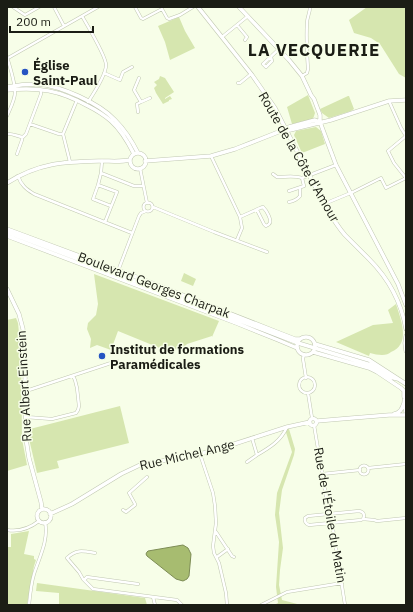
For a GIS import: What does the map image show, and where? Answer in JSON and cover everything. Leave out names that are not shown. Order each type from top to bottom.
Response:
[{"type":"street","points":[[13,7],[25,15],[39,7]]},
{"type":"street","points":[[54,7],[64,26]]},
{"type":"street","points":[[7,116],[13,100],[15,89],[7,57],[98,7]]},
{"type":"street","points":[[135,7],[143,19],[162,9],[169,19],[180,15],[193,7]]},
{"type":"street","name":"Route de la Côte d'Amour","points":[[198,7],[251,74],[275,108],[324,204],[344,234],[376,266],[387,280],[394,291],[401,308],[406,329]]},
{"type":"street","points":[[239,7],[293,64],[302,76],[314,99],[320,115],[320,122],[336,165],[401,290],[406,305]]},
{"type":"street","points":[[302,76],[308,69],[306,38],[307,19],[310,12],[310,7]]},
{"type":"street","points":[[82,16],[103,55],[106,66],[87,103]]},
{"type":"street","points":[[222,37],[248,16]]},
{"type":"street","points":[[237,25],[247,37],[245,40]]},
{"type":"street","points":[[271,57],[279,49]]},
{"type":"street","points":[[104,72],[120,80],[123,72],[132,67]]},
{"type":"street","points":[[238,83],[251,74]]},
{"type":"street","points":[[139,78],[134,90],[141,102]]},
{"type":"street","points":[[7,87],[15,89],[37,84],[53,87],[74,94],[111,122],[126,139],[136,154],[140,154],[144,157],[144,166],[140,168],[133,167],[130,160]]},
{"type":"street","points":[[7,90],[32,88],[41,89],[62,94],[87,103]]},
{"type":"street","points":[[17,154],[22,137],[26,134],[30,124],[41,94],[41,89]]},
{"type":"street","points":[[138,112],[136,104],[150,98]]},
{"type":"street","points":[[70,162],[64,134],[77,100]]},
{"type":"street","points":[[145,161],[211,156],[235,149],[289,127],[315,120],[320,122],[331,120],[389,101],[406,100]]},
{"type":"street","points":[[324,204],[381,178],[386,188],[406,178],[394,163],[388,151],[406,136],[389,101]]},
{"type":"street","points":[[30,124],[58,134],[64,134]]},
{"type":"street","points":[[7,134],[22,137]]},
{"type":"street","points":[[7,183],[18,176],[40,167],[70,162],[130,160],[136,154]]},
{"type":"street","points":[[211,156],[240,217],[242,228],[237,240]]},
{"type":"street","points":[[102,161],[101,174],[93,199],[111,206]]},
{"type":"street","points":[[273,174],[277,177],[292,176],[302,178],[336,165]]},
{"type":"street","points":[[140,168],[147,203],[144,206],[146,211]]},
{"type":"street","points":[[101,174],[134,186],[143,186]]},
{"type":"street","points":[[18,176],[26,190],[132,233]]},
{"type":"street","points":[[289,191],[304,186],[302,178]]},
{"type":"street","points":[[98,185],[117,192],[105,222]]},
{"type":"street","points":[[289,202],[298,199],[300,196],[300,188]]},
{"type":"street","points":[[147,203],[152,204],[152,207],[267,252]]},
{"type":"street","points":[[118,271],[141,213],[150,211],[152,207]]},
{"type":"street","points":[[240,217],[257,210],[263,208],[265,209],[270,221],[269,225],[266,226],[264,224],[257,210]]},
{"type":"street","name":"Boulevard Georges Charpak","points":[[7,229],[295,339],[308,337],[312,340],[314,348]]},
{"type":"street","points":[[7,232],[298,343],[371,365],[390,377],[398,379]]},
{"type":"street","name":"Boulevard Georges Charpak","points":[[7,236],[293,345],[304,354]]},
{"type":"street","name":"Rue Albert Einstein","points":[[7,289],[19,314],[23,329],[26,438],[42,503],[42,509]]},
{"type":"street","points":[[406,336],[406,351]]},
{"type":"street","points":[[297,348],[300,339]]},
{"type":"street","points":[[306,378],[303,359],[304,354],[309,354],[314,348],[320,345],[369,360],[406,384]]},
{"type":"street","points":[[314,348],[318,353],[369,368],[403,389],[406,412]]},
{"type":"street","points":[[25,390],[118,361]]},
{"type":"street","points":[[25,417],[29,416],[52,419],[76,413],[79,406],[77,388],[73,376]]},
{"type":"street","points":[[390,377],[394,383]]},
{"type":"street","points":[[306,378],[311,379],[314,382],[312,391],[308,393],[302,392],[299,386],[300,381],[306,378]]},
{"type":"street","points":[[404,397],[406,392]]},
{"type":"street","points":[[308,393],[312,418],[310,422],[314,425],[317,421]]},
{"type":"street","points":[[389,415],[398,413],[404,403]]},
{"type":"street","points":[[312,418],[315,418],[317,421],[406,415]]},
{"type":"street","name":"Rue Michel Ange","points":[[50,514],[72,504],[134,467],[148,463],[200,454],[287,427],[310,422]]},
{"type":"street","name":"Rue de l'Étoile du Matin","points":[[314,425],[345,605]]},
{"type":"street","points":[[247,462],[274,444],[285,432],[287,427]]},
{"type":"street","points":[[252,438],[257,454]]},
{"type":"street","points":[[200,454],[213,493],[216,523],[213,546],[226,593],[227,605]]},
{"type":"street","points":[[360,470],[363,465],[366,465],[368,468],[406,464]]},
{"type":"street","points":[[360,470],[361,473],[365,474],[368,471],[368,468]]},
{"type":"street","points":[[322,474],[360,470]]},
{"type":"street","points":[[123,510],[126,512],[135,506],[129,492],[147,477]]},
{"type":"street","points":[[7,530],[21,530],[39,521],[48,521],[50,519],[50,514],[46,510],[42,509],[37,514],[39,521]]},
{"type":"street","points":[[363,519],[364,515],[360,511],[308,516],[305,518],[305,522],[309,525],[363,519],[377,521],[406,518]]},
{"type":"street","points":[[29,605],[33,578],[43,549],[46,532],[45,522]]},
{"type":"street","points":[[216,532],[234,557]]},
{"type":"street","points":[[216,557],[228,549]]},
{"type":"street","points":[[95,553],[80,551],[72,553],[67,558],[93,589],[177,600],[182,605]]},
{"type":"street","points":[[84,580],[87,577],[138,584]]},
{"type":"street","points":[[260,605],[287,592],[342,583]]},
{"type":"street","points":[[153,597],[155,605]]},
{"type":"shaded area","points":[[367,7],[406,7],[406,78],[399,74],[380,44],[371,38],[354,33],[349,20]]},
{"type":"shaded area","points":[[179,17],[195,48],[170,60],[165,42],[158,26]]},
{"type":"shaded area","points":[[160,76],[165,78],[174,92],[165,98],[170,96],[172,99],[163,104],[154,88],[157,85],[154,82],[159,79]]},
{"type":"shaded area","points":[[308,95],[315,113],[313,119],[292,124],[287,107]]},
{"type":"shaded area","points":[[348,96],[354,109],[351,111],[329,118],[322,113],[320,109]]},
{"type":"shaded area","points":[[316,127],[321,131],[325,144],[302,153],[294,135],[296,131]]},
{"type":"shaded area","points":[[184,273],[196,279],[193,286],[181,281]]},
{"type":"shaded area","points":[[94,274],[219,321],[212,337],[187,344],[184,347],[167,351],[118,331],[111,350],[97,345],[90,348],[91,339],[87,329],[88,323],[96,315],[98,304]]},
{"type":"shaded area","points":[[396,304],[402,324],[403,338],[397,348],[386,355],[370,353],[369,356],[336,342],[373,325],[393,323],[388,310]]},
{"type":"shaded area","points":[[16,318],[18,323],[21,353],[22,439],[27,465],[7,471],[7,320]]},
{"type":"shaded area","points":[[120,406],[129,443],[57,461],[59,468],[37,473],[30,443],[30,429]]},
{"type":"shaded area","points":[[285,429],[289,429],[295,449],[282,490],[279,513],[283,548],[279,585],[282,600],[301,605],[274,605],[278,603],[276,587],[279,542],[275,515],[277,493],[292,452]]},
{"type":"shaded area","points":[[29,531],[24,554],[34,556],[34,559],[36,560],[27,605],[7,605],[7,547],[11,547],[11,534]]},
{"type":"shaded area","points":[[183,545],[188,548],[191,554],[189,576],[183,581],[176,579],[146,554],[148,551]]},
{"type":"shaded area","points":[[37,583],[145,598],[147,605],[59,605],[59,593],[36,591]]},
{"type":"place","name":"Église Saint-Paul","points":[[25,72]]},
{"type":"place","name":"Institut de formations Paramédicales","points":[[102,356]]},
{"type":"district","name":"LA VECQUERIE","points":[[314,50]]}]
